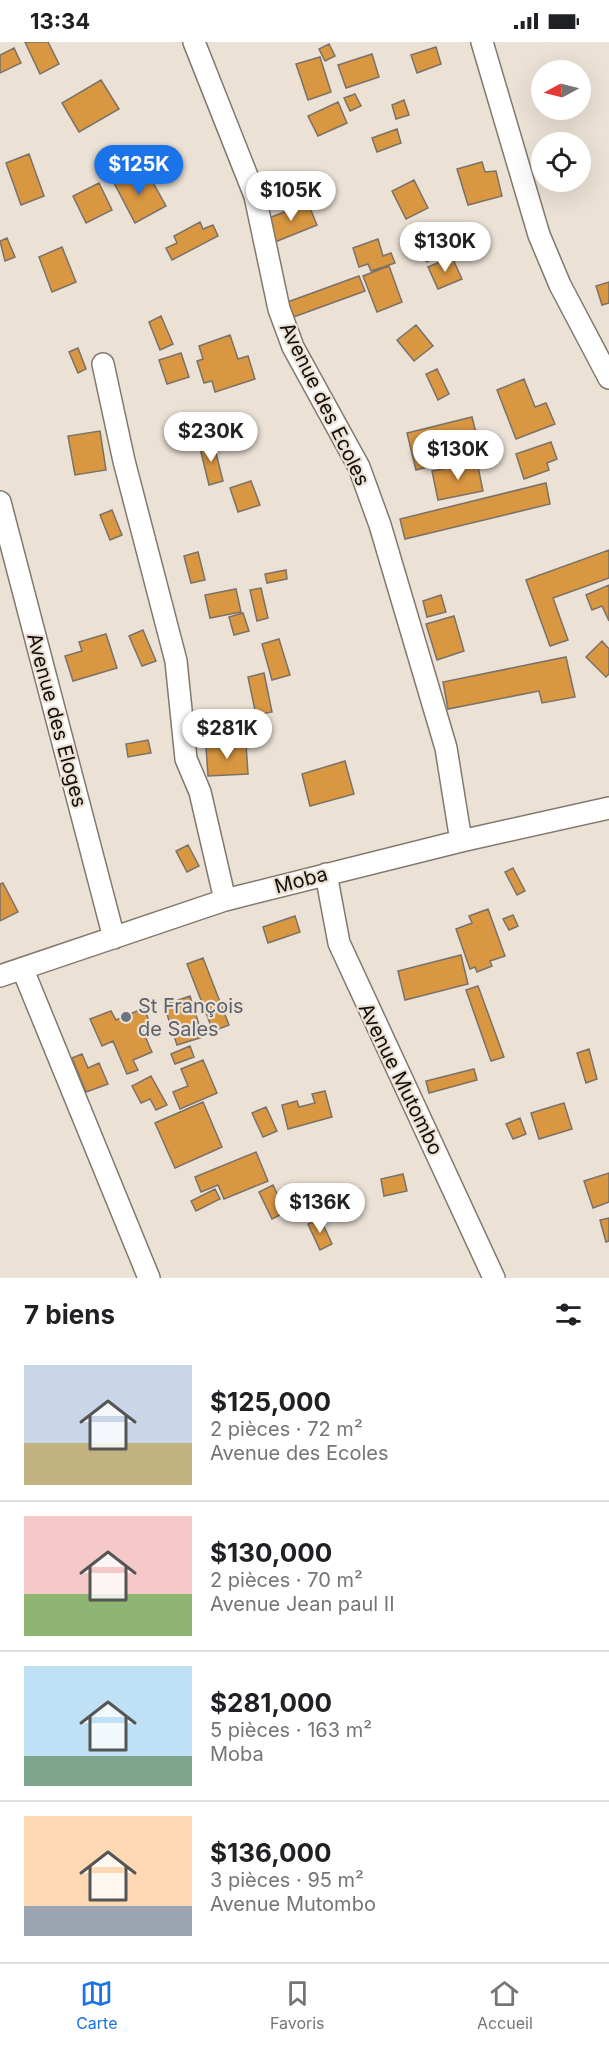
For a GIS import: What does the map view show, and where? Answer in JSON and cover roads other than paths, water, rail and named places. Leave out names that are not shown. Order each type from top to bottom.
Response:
[{"type":"street","name":"Avenue des Ecoles","points":[[194,42],[255,196],[279,309],[293,347],[359,467],[380,525],[446,748],[461,840]]},
{"type":"street","points":[[482,42],[542,243],[560,285],[609,378]]},
{"type":"street","points":[[103,364],[124,461],[176,661],[186,759],[200,792],[225,900]]},
{"type":"street","name":"Avenue des Eloges","points":[[0,502],[114,938]]},
{"type":"street","name":"Moba","points":[[0,976],[225,900],[461,840],[609,808]]},
{"type":"street","name":"Avenue Mutombo","points":[[326,874],[339,943],[494,1278]]},
{"type":"street","points":[[23,970],[149,1278]]},
{"type":"place","name":"St François de Sales","points":[[126,1017]]}]
